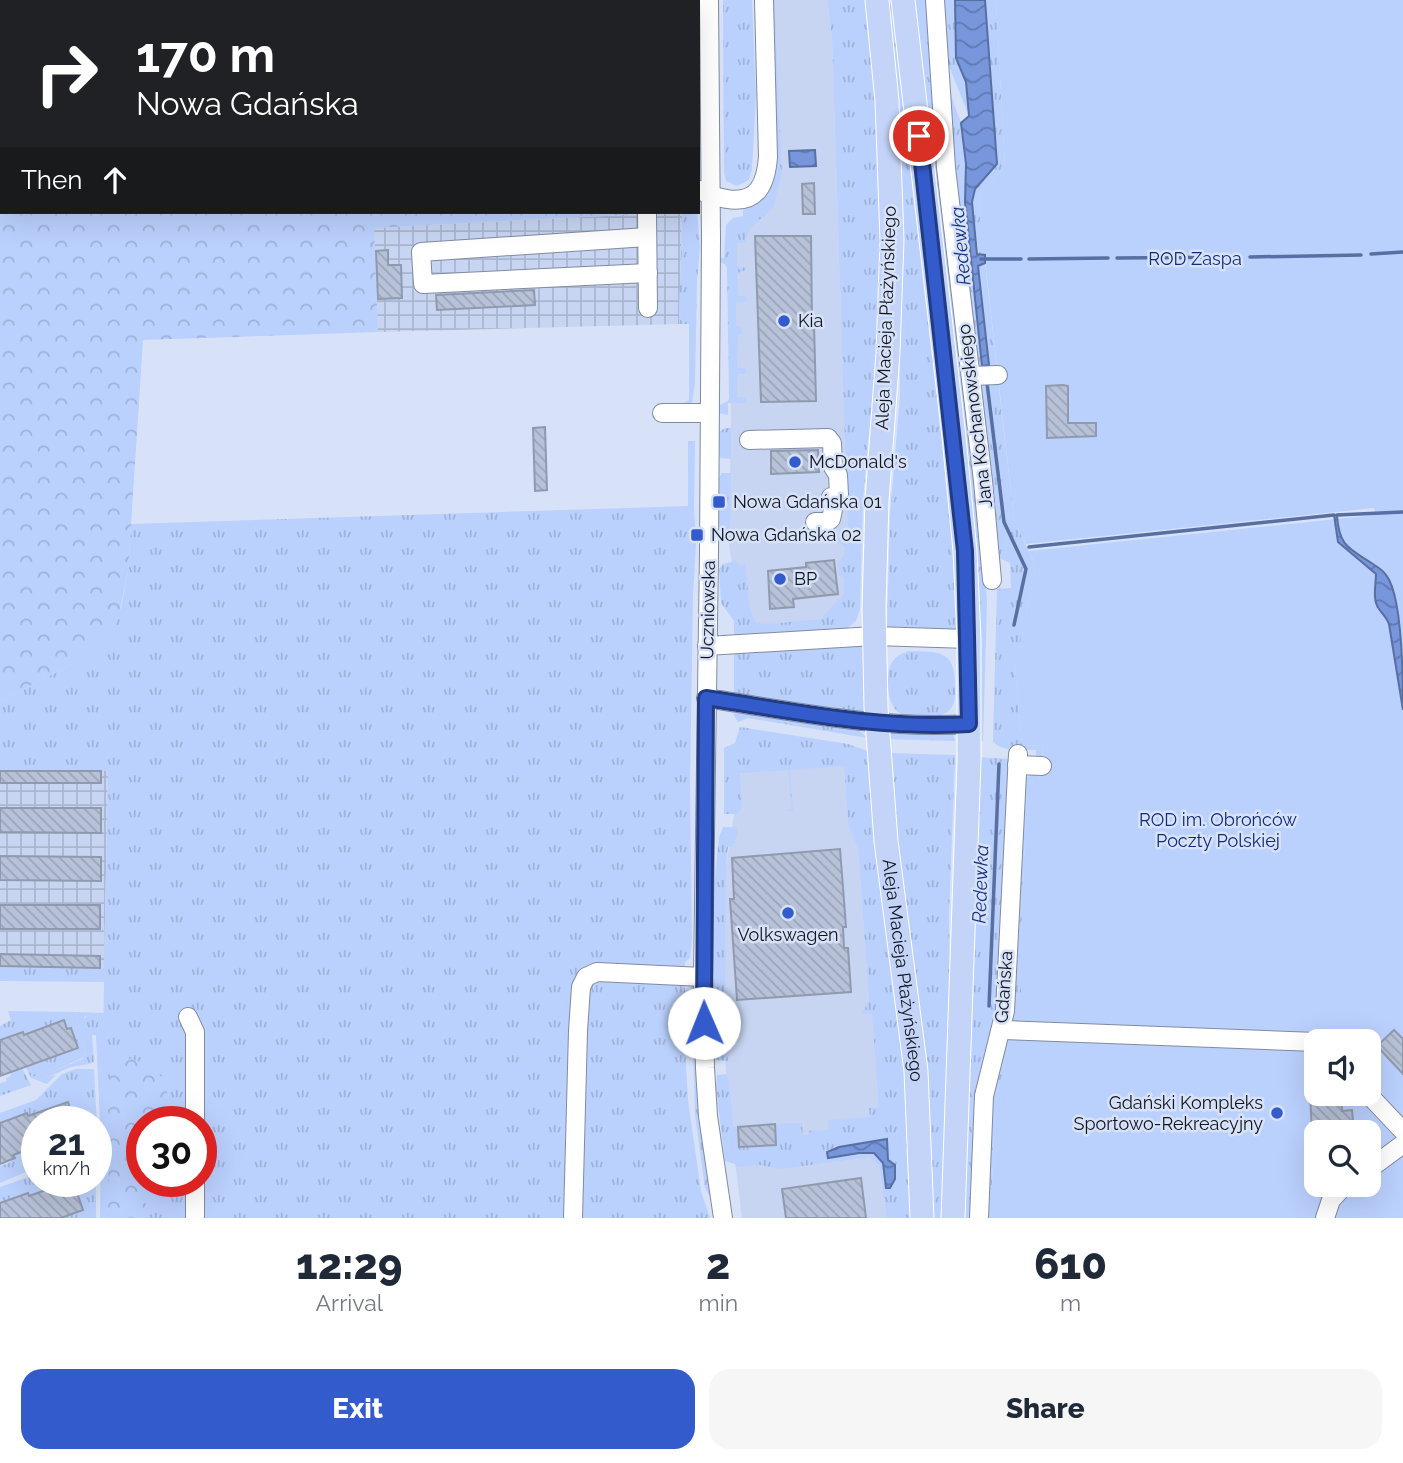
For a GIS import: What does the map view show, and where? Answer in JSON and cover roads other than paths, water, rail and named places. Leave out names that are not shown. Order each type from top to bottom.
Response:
[{"type":"main road","name":"Aleja Macieja Płażyńskiego","points":[[877,0],[887,101],[892,240],[888,353],[877,500],[874,636],[876,723],[886,841],[916,1070],[922,1218]]},
{"type":"main road","name":"Aleja Macieja Płażyńskiego","points":[[903,0],[954,436],[965,551],[969,639],[969,724],[953,1218]]},
{"type":"street","name":"Uczniowska","points":[[709,0],[704,193],[709,413],[703,978],[707,1104],[723,1218]]},
{"type":"street","points":[[704,193],[737,201],[751,196],[763,183],[767,173],[764,0]]},
{"type":"street","name":"Jana Kochanowskiego","points":[[935,0],[946,168],[992,580]]},
{"type":"street","points":[[647,214],[648,308]]},
{"type":"street","points":[[647,237],[421,252],[423,284],[648,272]]},
{"type":"street","points":[[971,376],[998,375]]},
{"type":"street","points":[[662,414],[709,413]]},
{"type":"street","points":[[749,440],[826,437],[832,443],[839,495],[831,519],[815,523]]},
{"type":"street","points":[[707,646],[874,636],[969,639]]},
{"type":"street","points":[[706,698],[876,723],[944,726],[969,724]]},
{"type":"street","name":"Gdańska","points":[[979,1218],[984,1096],[1005,1011],[1017,760],[1042,766]]},
{"type":"street","points":[[573,1218],[578,1031],[581,987],[586,977],[597,972],[703,978]]},
{"type":"street","points":[[188,1017],[195,1032],[195,1106]]},
{"type":"street","points":[[1002,1030],[1304,1042]]},
{"type":"street","points":[[1379,1106],[1403,1131]]},
{"type":"street","points":[[1381,1160],[1403,1144]]},
{"type":"street","points":[[195,1197],[195,1218]]},
{"type":"street","points":[[1325,1218],[1334,1197]]},
{"type":"water","points":[[955,0],[985,0],[997,164],[975,189],[972,202],[977,254],[985,255],[985,263],[978,266],[989,365],[982,366],[965,202],[966,164],[961,123],[969,116],[966,82],[956,58]]},
{"type":"water","points":[[815,150],[816,166],[790,167],[789,151]]},
{"type":"water","points":[[1334,515],[1337,515],[1340,534],[1347,546],[1382,570],[1392,586],[1401,640],[1403,710],[1389,624],[1376,601],[1376,574],[1338,542]]},
{"type":"water","points":[[887,1139],[888,1160],[895,1165],[895,1179],[890,1188],[886,1188],[883,1163],[874,1153],[828,1158],[827,1152],[839,1147]]},
{"type":"waterway","points":[[1371,254],[1403,252]]},
{"type":"waterway","points":[[1250,257],[1361,255]]},
{"type":"waterway","points":[[1117,258],[1240,257]]},
{"type":"waterway","points":[[1029,259],[1108,258]]},
{"type":"waterway","points":[[981,259],[1021,259]]},
{"type":"waterway","name":"Redewka","points":[[987,383],[1004,522],[1026,569],[1014,625]]},
{"type":"waterway","points":[[1337,515],[1403,512]]},
{"type":"waterway","points":[[1029,547],[1334,515]]},
{"type":"waterway","name":"Redewka","points":[[989,1006],[999,764]]},
{"type":"place","name":"Kia","points":[[784,321]]},
{"type":"place","name":"McDonald's","points":[[795,462]]},
{"type":"place","name":"Nowa Gdańska 01","points":[[719,502]]},
{"type":"place","name":"Nowa Gdańska 02","points":[[697,535]]},
{"type":"place","name":"BP","points":[[780,579]]},
{"type":"place","name":"Volkswagen","points":[[788,913]]},
{"type":"place","name":"Gdański Kompleks Sportowo-Rekreacyjny","points":[[1277,1113]]},
{"type":"park label","name":"ROD Zaspa","points":[[1195,259]]},
{"type":"park label","name":"ROD im. Obrońców Poczty Polskiej","points":[[1218,830]]}]
